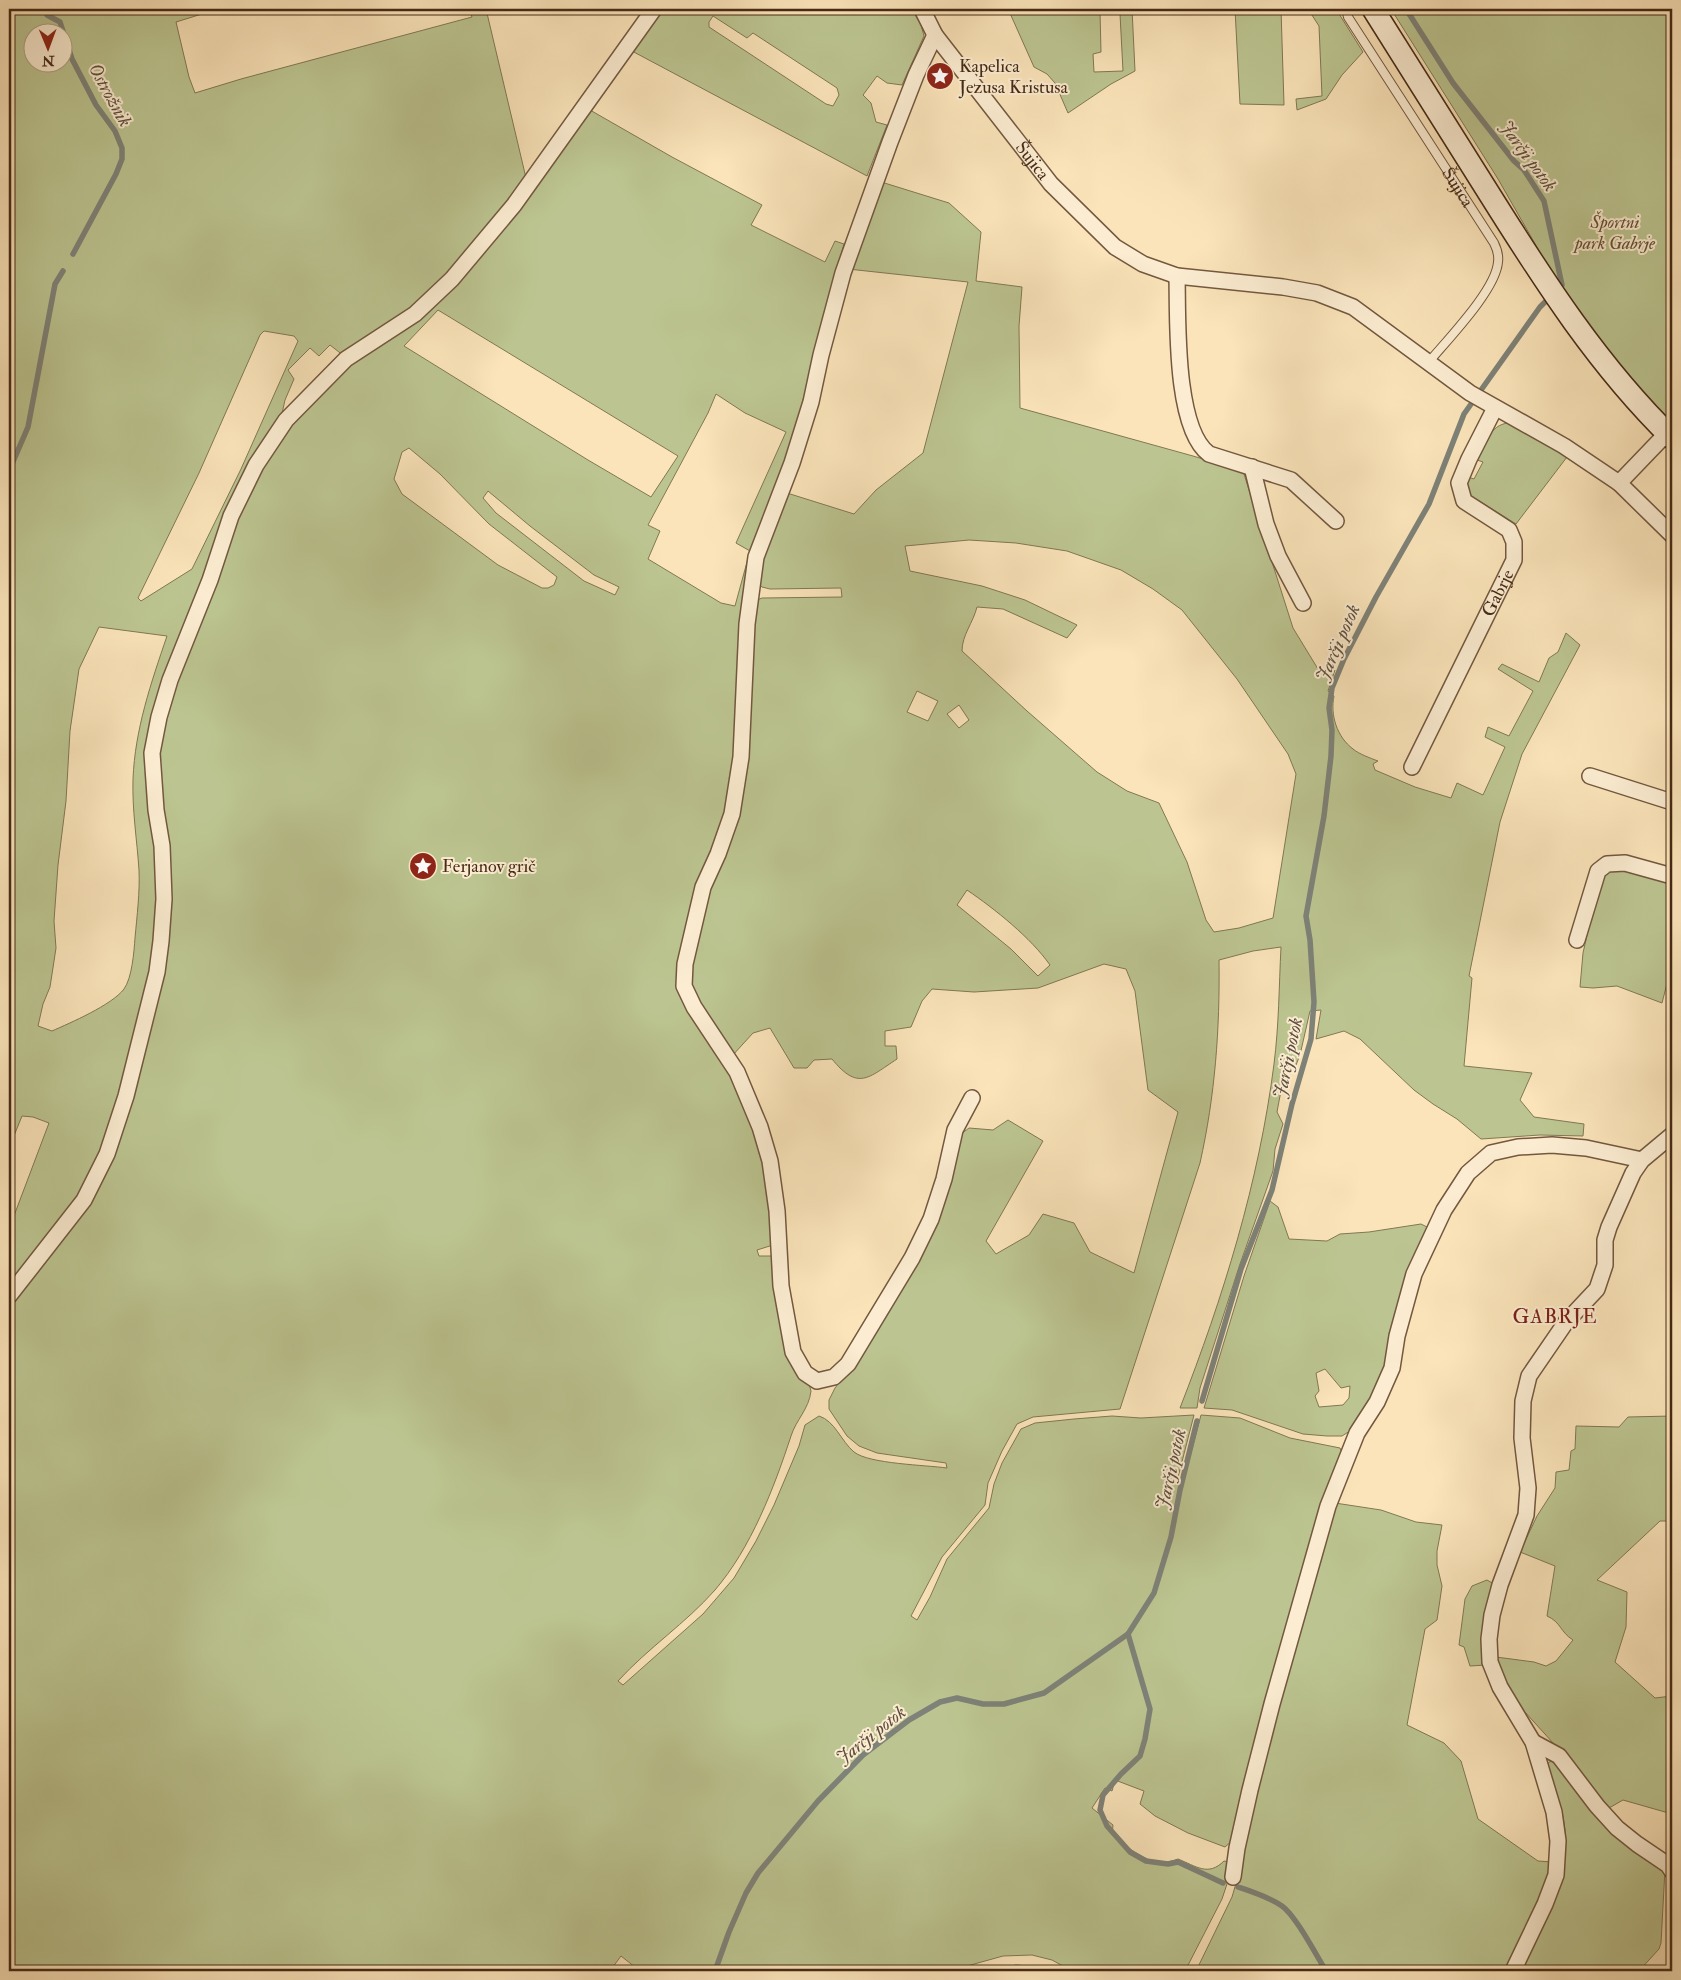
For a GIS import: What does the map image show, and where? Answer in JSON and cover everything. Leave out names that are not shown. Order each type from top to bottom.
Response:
[{"type":"street","points":[[9,1296],[84,1200],[107,1154],[126,1096],[157,972],[161,941],[164,899],[162,846],[156,810],[152,753],[159,717],[170,680],[210,580],[231,516],[256,465],[286,420],[346,360],[415,314],[452,279],[514,205],[654,9]]},
{"type":"street","name":"Šujica","points":[[1373,9],[1543,279],[1562,306],[1649,415],[1670,435]]},
{"type":"street","name":"Šujica","points":[[924,10],[935,35],[1050,184],[1091,226],[1115,247],[1143,264],[1177,276],[1283,287],[1317,293],[1353,307],[1475,396],[1564,446],[1618,483],[1672,535]]},
{"type":"street","points":[[935,35],[903,108],[843,273],[821,354],[811,402],[792,463],[756,557],[747,624],[741,757],[732,814],[718,854],[703,887],[685,964],[684,986],[694,1007],[715,1036],[737,1072],[760,1127],[770,1161],[773,1181],[777,1211],[780,1286],[793,1352],[805,1373],[817,1381],[834,1377],[848,1364],[912,1258],[931,1219],[944,1179],[955,1130],[972,1098]]},
{"type":"street","points":[[1177,276],[1179,357],[1188,421],[1201,448],[1209,454],[1291,480],[1336,522]]},
{"type":"street","name":"Gabrje","points":[[1412,767],[1514,560],[1514,542],[1509,530],[1464,501],[1459,483],[1495,408]]},
{"type":"street","points":[[1618,483],[1670,435]]},
{"type":"street","points":[[1252,467],[1264,515],[1275,548],[1302,602]]},
{"type":"street","points":[[1590,776],[1672,802]]},
{"type":"street","points":[[1577,940],[1598,871],[1607,864],[1625,863],[1672,876]]},
{"type":"street","points":[[1513,1971],[1545,1904],[1556,1875],[1558,1841],[1554,1812],[1533,1742],[1500,1688],[1490,1662],[1489,1639],[1492,1615],[1500,1585],[1526,1515],[1528,1488],[1522,1438],[1523,1401],[1529,1376],[1566,1322],[1597,1289],[1605,1265],[1605,1240],[1608,1227],[1629,1181],[1642,1160],[1672,1135]]},
{"type":"street","points":[[1234,1877],[1237,1848],[1252,1781],[1328,1506],[1357,1433],[1377,1402],[1392,1368],[1414,1274],[1444,1210],[1468,1173],[1492,1153],[1518,1147],[1552,1145],[1586,1148],[1642,1160]]},
{"type":"street","points":[[1533,1742],[1559,1756],[1597,1806],[1617,1828],[1668,1865],[1672,1871]]},
{"type":"lane","name":"Šujica","points":[[1346,9],[1348,18],[1494,243],[1498,253],[1498,263],[1491,282],[1480,299],[1428,363]]},
{"type":"green space","points":[[9,9],[218,9],[176,22],[189,77],[195,93],[472,17],[469,9],[486,9],[526,178],[465,257],[430,293],[411,309],[386,329],[344,356],[330,345],[319,356],[310,348],[288,370],[294,379],[285,400],[281,418],[250,467],[156,711],[159,899],[153,960],[146,997],[107,1137],[92,1172],[68,1213],[9,1289],[9,1229],[49,1123],[33,1117],[22,1116],[9,1148]],"holes":[[[264,331],[294,336],[298,341],[241,469],[192,569],[141,601],[138,598],[199,473],[260,335]],[[99,627],[167,636],[140,724],[134,760],[133,802],[139,870],[134,950],[127,984],[118,995],[90,1013],[52,1031],[38,1026],[43,1004],[50,987],[56,948],[54,921],[58,865],[66,801],[70,731],[79,669]]]},
{"type":"green space","points":[[658,9],[912,9],[921,25],[924,36],[902,85],[887,83],[877,76],[863,95],[871,103],[876,122],[887,125],[867,176],[630,50]],"holes":[[[713,16],[747,38],[753,33],[837,88],[839,95],[833,106],[826,104],[709,27],[709,22]]]},
{"type":"green space","points":[[1015,9],[1132,9],[1135,71],[1111,84],[1068,113],[1055,83],[1047,74],[1034,67],[1009,11]],"holes":[[[1100,12],[1120,14],[1123,71],[1094,72],[1093,54],[1101,52]]]},
{"type":"green space","points":[[1235,9],[1281,9],[1284,105],[1240,104]]},
{"type":"green space","points":[[1308,9],[1336,9],[1363,52],[1342,75],[1326,99],[1297,110],[1296,99],[1322,96],[1319,26]]},
{"type":"green space","name":"Športni park Gabrje","points":[[1391,9],[1672,9],[1672,424],[1650,401],[1599,340],[1558,284],[1498,179]]},
{"type":"green space","points":[[590,110],[762,205],[751,225],[825,262],[835,241],[844,244],[817,343],[801,416],[754,551],[736,752],[727,813],[679,972],[733,1070],[768,1171],[773,1245],[757,1250],[759,1256],[773,1256],[811,1391],[808,1403],[793,1430],[769,1497],[740,1556],[704,1602],[618,1681],[623,1685],[703,1614],[734,1578],[756,1541],[774,1505],[799,1446],[805,1425],[819,1416],[825,1419],[834,1427],[849,1448],[861,1456],[884,1462],[947,1468],[946,1463],[877,1453],[859,1446],[847,1436],[829,1409],[829,1400],[835,1388],[867,1347],[916,1263],[957,1137],[969,1128],[993,1130],[1008,1120],[1043,1141],[986,1241],[996,1254],[1029,1235],[1043,1214],[1074,1223],[1090,1252],[1134,1273],[1178,1112],[1148,1090],[1135,991],[1126,969],[1104,964],[1038,988],[974,992],[932,989],[922,1001],[911,1027],[885,1031],[885,1046],[896,1046],[897,1059],[871,1076],[863,1078],[849,1075],[832,1059],[814,1060],[807,1068],[794,1068],[770,1028],[753,1033],[732,1056],[696,1000],[689,982],[707,890],[727,846],[751,619],[757,600],[762,598],[842,597],[841,588],[770,589],[762,587],[757,583],[757,574],[787,493],[854,514],[876,490],[923,453],[968,282],[848,269],[878,181],[949,203],[981,232],[976,281],[1022,287],[1019,326],[1020,408],[1243,471],[1293,628],[1318,669],[1335,670],[1328,691],[1334,696],[1333,711],[1336,725],[1347,744],[1361,754],[1378,761],[1373,764],[1375,770],[1415,787],[1451,798],[1457,783],[1483,795],[1505,747],[1485,737],[1488,727],[1509,736],[1533,691],[1498,669],[1502,664],[1539,682],[1549,658],[1558,652],[1566,633],[1580,645],[1522,754],[1500,822],[1469,976],[1472,978],[1464,1066],[1532,1073],[1520,1100],[1534,1117],[1584,1124],[1583,1136],[1540,1135],[1481,1139],[1457,1119],[1414,1090],[1360,1039],[1344,1031],[1316,1039],[1321,1010],[1310,1011],[1300,1055],[1294,1070],[1285,1069],[1277,1112],[1283,1124],[1275,1149],[1273,1171],[1240,1264],[1200,1388],[1197,1408],[1180,1408],[1211,1324],[1238,1239],[1259,1152],[1276,1049],[1281,947],[1253,951],[1219,960],[1216,1062],[1200,1163],[1120,1409],[1033,1417],[1017,1424],[1002,1451],[988,1483],[985,1505],[942,1557],[911,1616],[917,1620],[930,1597],[947,1559],[989,1508],[994,1484],[1002,1463],[1021,1429],[1035,1423],[1112,1416],[1141,1418],[1194,1415],[1176,1485],[1182,1487],[1201,1415],[1240,1418],[1290,1438],[1340,1448],[1343,1455],[1233,1840],[1225,1847],[1188,1833],[1155,1816],[1140,1804],[1144,1791],[1115,1780],[1112,1791],[1105,1788],[1092,1808],[1113,1825],[1112,1835],[1142,1857],[1159,1862],[1178,1859],[1202,1869],[1213,1868],[1224,1861],[1230,1862],[1231,1872],[1222,1899],[1185,1971],[1072,1971],[1052,1960],[1032,1955],[1003,1956],[967,1966],[957,1971],[640,1971],[621,1956],[610,1971],[9,1971],[9,1305],[39,1269],[100,1180],[168,946],[156,749],[172,686],[259,466],[326,381],[432,307],[482,256]],"holes":[[[438,310],[678,456],[651,497],[404,346]],[[716,394],[745,413],[786,432],[736,543],[750,551],[735,606],[721,603],[648,559],[660,531],[648,525],[708,413]],[[409,448],[440,474],[489,524],[557,577],[554,585],[542,588],[498,565],[402,494],[394,479],[402,452]],[[488,491],[594,575],[619,587],[615,595],[584,581],[496,513],[483,498]],[[969,540],[1016,543],[1067,551],[1121,570],[1153,589],[1182,610],[1237,679],[1288,754],[1296,774],[1273,918],[1239,928],[1214,932],[1206,920],[1187,862],[1159,803],[1127,791],[1097,772],[962,651],[962,645],[977,607],[1003,609],[1067,638],[1077,625],[1025,600],[982,586],[910,571],[905,546]],[[917,691],[938,701],[928,721],[907,712]],[[959,705],[969,720],[959,728],[947,714]],[[967,890],[1012,924],[1050,965],[1038,976],[1011,949],[957,905]]]},
{"type":"green space","points":[[1508,423],[1567,457],[1516,524],[1470,495],[1467,489],[1468,477],[1474,479],[1483,462],[1477,460],[1492,431]]},
{"type":"green space","points":[[1618,867],[1672,882],[1672,964],[1662,1003],[1617,986],[1580,987],[1583,953],[1596,895],[1606,871]]},
{"type":"green space","points":[[1270,1201],[1278,1207],[1289,1239],[1327,1241],[1340,1234],[1369,1232],[1421,1224],[1427,1227],[1384,1377],[1353,1429],[1342,1436],[1303,1434],[1232,1410],[1204,1408],[1244,1276]],"holes":[[[1325,1369],[1341,1388],[1350,1386],[1349,1398],[1343,1405],[1319,1407],[1315,1396],[1319,1391],[1316,1373]]]},
{"type":"green space","points":[[1672,1416],[1672,1521],[1660,1521],[1597,1580],[1627,1592],[1626,1627],[1615,1662],[1655,1698],[1672,1696],[1672,1814],[1623,1800],[1609,1808],[1565,1753],[1554,1744],[1524,1711],[1502,1676],[1496,1657],[1534,1662],[1546,1666],[1556,1661],[1573,1640],[1565,1634],[1552,1618],[1547,1616],[1555,1566],[1520,1552],[1537,1516],[1555,1488],[1556,1472],[1569,1470],[1571,1451],[1575,1449],[1576,1426],[1619,1427],[1628,1417]]},
{"type":"green space","points":[[1335,1503],[1381,1510],[1416,1522],[1442,1525],[1437,1551],[1437,1565],[1442,1586],[1437,1620],[1425,1629],[1407,1725],[1444,1743],[1461,1761],[1478,1819],[1538,1861],[1552,1862],[1537,1904],[1505,1971],[1196,1971],[1232,1897],[1237,1880],[1249,1811]]},
{"type":"green space","points":[[1487,1580],[1494,1584],[1486,1665],[1470,1666],[1464,1647],[1459,1645],[1465,1599],[1472,1586]]},
{"type":"green space","points":[[1552,1760],[1665,1869],[1661,1943],[1659,1949],[1639,1971],[1522,1971],[1554,1900],[1564,1862],[1566,1843],[1564,1823],[1547,1764]]},
{"type":"green space","points":[[1016,1965],[1041,1967],[1050,1971],[983,1971]]},
{"type":"waterway","name":"Ostrožnik","points":[[45,9],[47,15],[60,22],[72,59],[96,105],[115,131],[122,148],[122,159],[116,174],[73,254]]},
{"type":"waterway","name":"Jarčji potok","points":[[1202,1401],[1241,1269],[1272,1190],[1292,1104],[1311,1039],[1314,1002],[1310,940],[1306,916],[1324,816],[1331,756],[1332,730],[1329,708],[1332,688],[1344,659],[1376,597],[1429,504],[1464,414],[1540,307],[1562,285],[1544,201],[1524,170],[1514,161],[1453,83],[1406,9]]},
{"type":"waterway","name":"Ostrožnik","points":[[9,471],[28,427],[55,284],[63,271]]},
{"type":"waterway","name":"Jarčji potok","points":[[715,1971],[746,1893],[758,1873],[818,1801],[863,1755],[909,1720],[940,1702],[957,1698],[983,1704],[1004,1704],[1044,1693],[1128,1634],[1154,1593],[1171,1537],[1197,1421]]},
{"type":"waterway","name":"Jarčji potok","points":[[1128,1634],[1150,1709],[1140,1756],[1103,1795],[1100,1810],[1107,1826],[1130,1852],[1146,1861],[1168,1864],[1178,1862],[1223,1883]]},
{"type":"waterway","name":"Jarčji potok","points":[[1238,1887],[1272,1900],[1288,1911],[1326,1971]]},
{"type":"place","name":"Kapelica Jezusa Kristusa","points":[[940,76]]},
{"type":"place","name":"Ferjanov grič","points":[[423,866]]},
{"type":"district","name":"GABRJE","points":[[1555,1316]]}]
